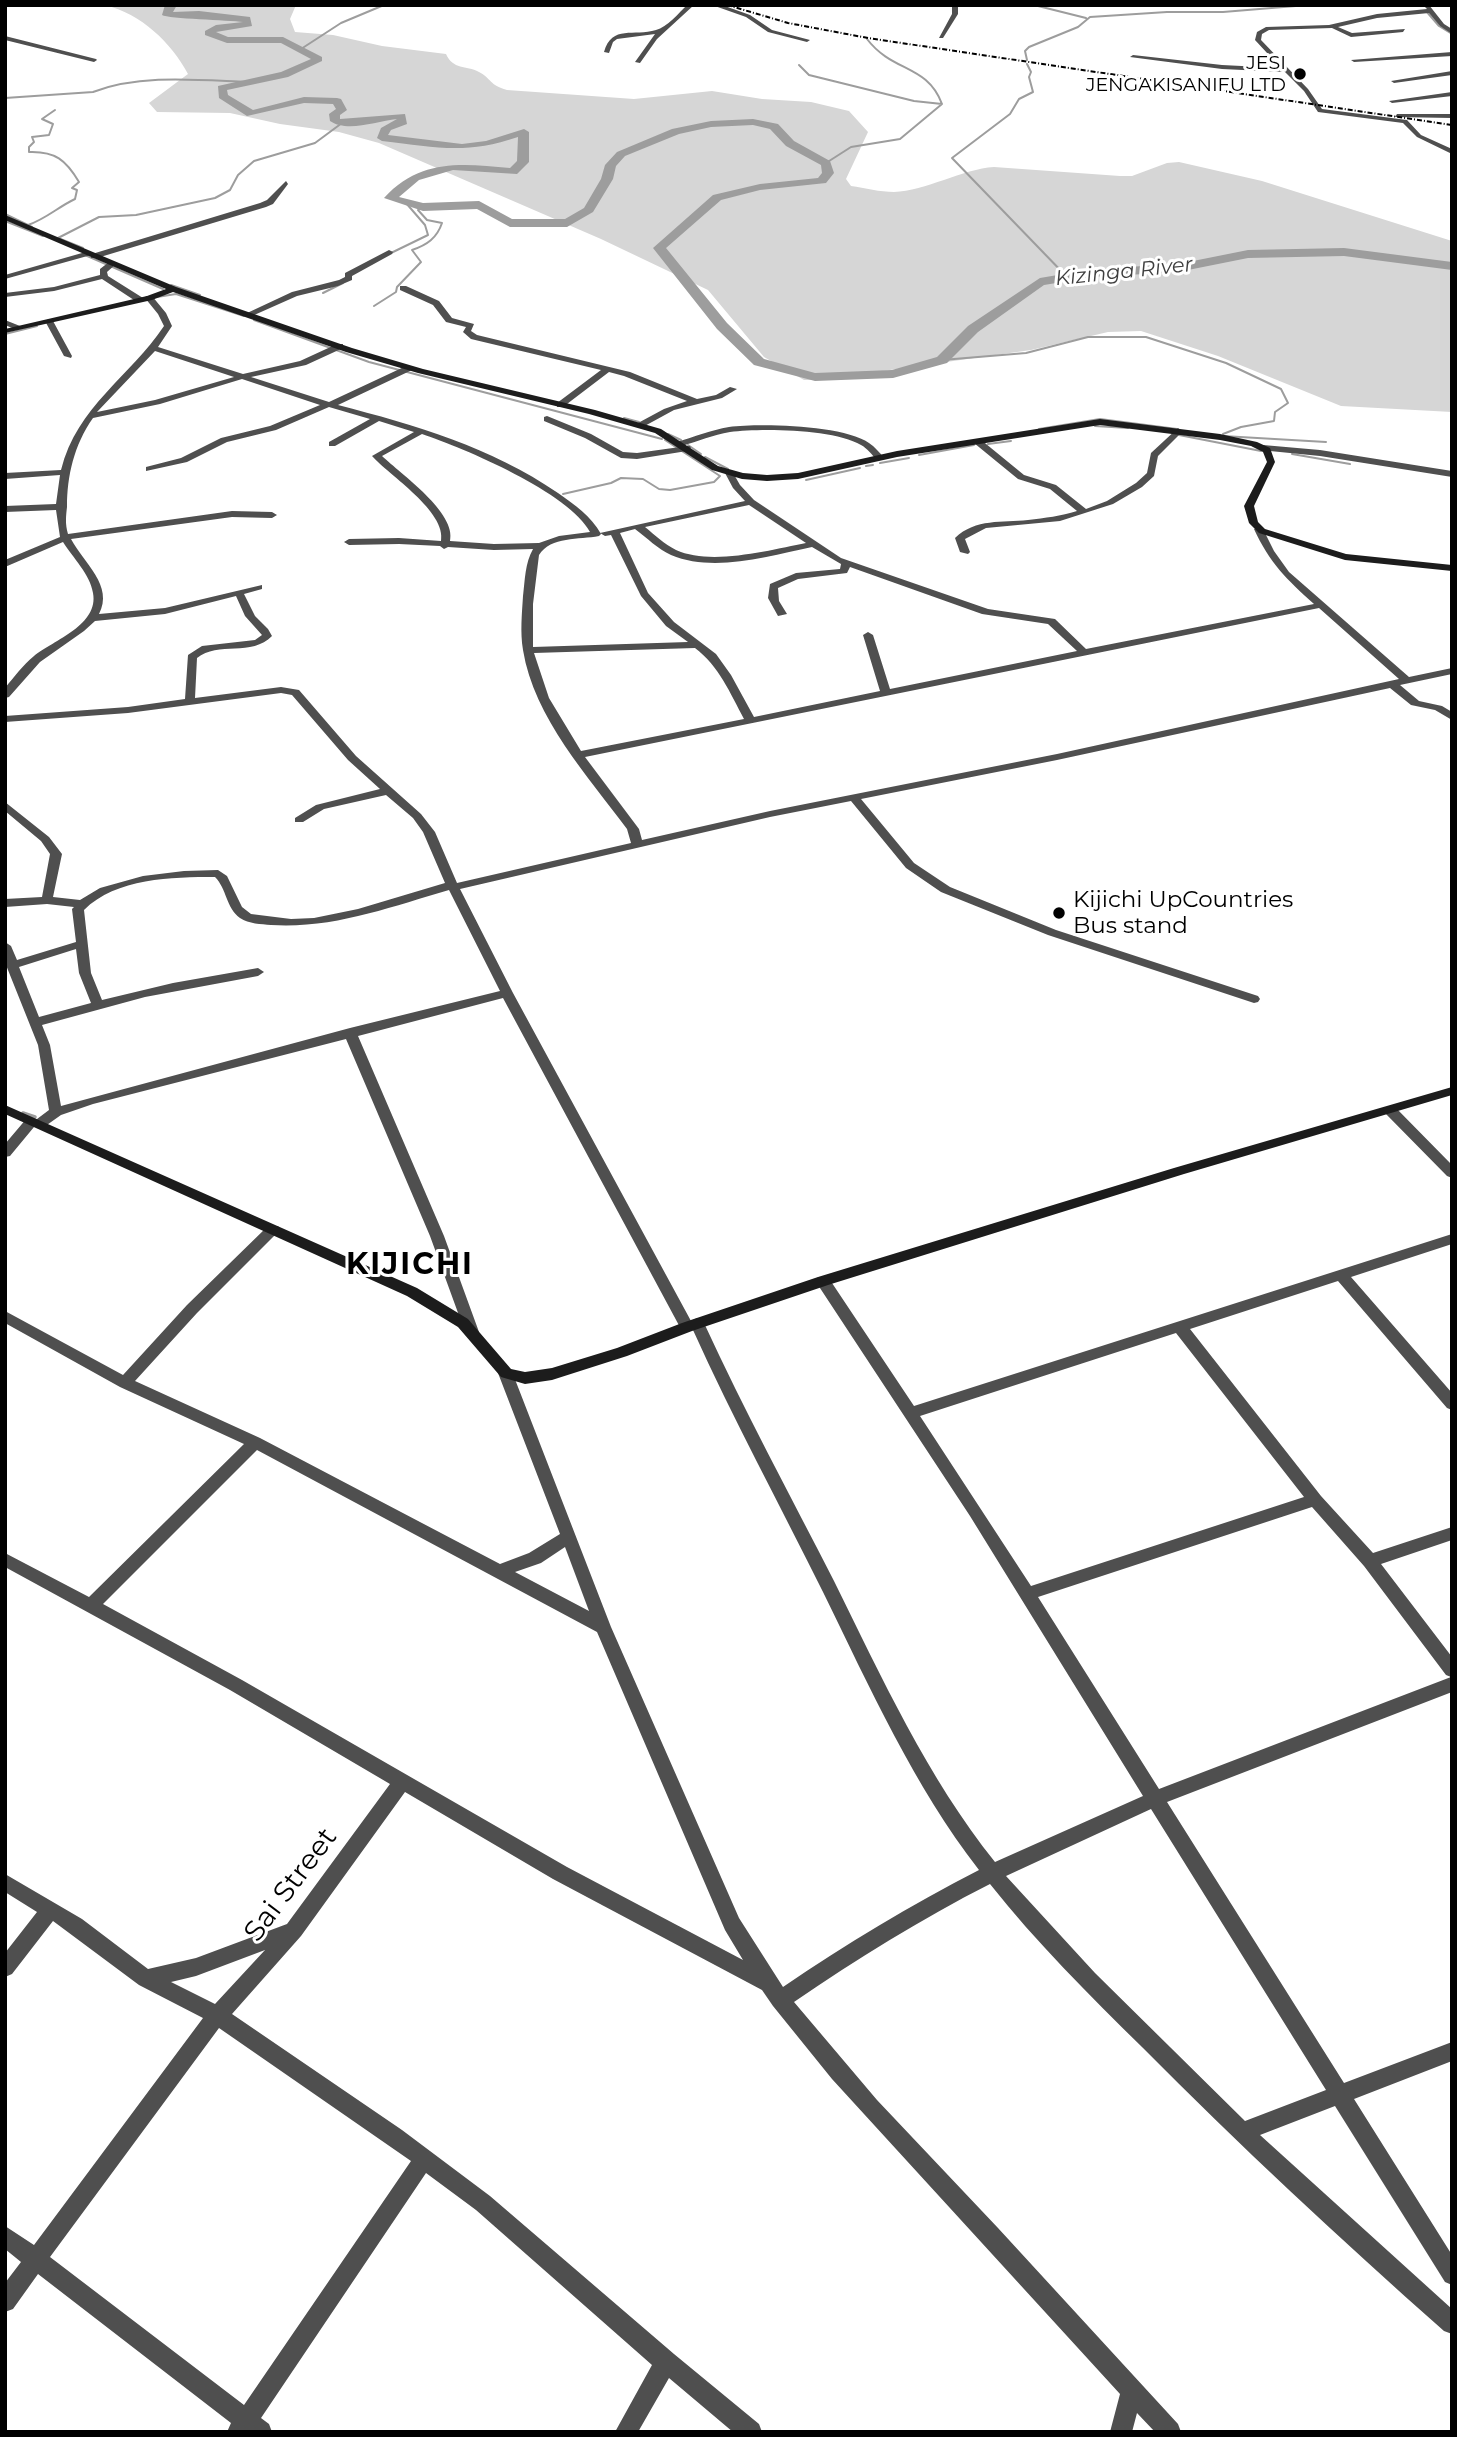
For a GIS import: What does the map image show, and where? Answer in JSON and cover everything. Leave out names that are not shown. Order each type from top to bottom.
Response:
[{"type":"street","points":[[638,62],[643,51],[659,32],[691,5]]},
{"type":"street","points":[[715,5],[748,16],[770,31],[807,40]]},
{"type":"street","points":[[941,37],[955,14],[955,5]]},
{"type":"street","points":[[1392,6],[1402,13]]},
{"type":"street","points":[[1452,32],[1427,8],[1334,27],[1268,28],[1259,33],[1258,40],[1321,111],[1404,121],[1419,136],[1452,152]]},
{"type":"street","points":[[1334,27],[1350,35],[1403,30]]},
{"type":"street","points":[[607,52],[610,41],[615,37],[659,32]]},
{"type":"street","points":[[5,38],[94,60]]},
{"type":"street","points":[[1354,60],[1452,54]]},
{"type":"street","points":[[1133,57],[1222,67],[1287,70]]},
{"type":"street","points":[[1394,81],[1452,74]]},
{"type":"street","points":[[1392,101],[1452,94]]},
{"type":"street","points":[[1396,116],[1452,116]]},
{"type":"street","points":[[5,277],[263,205],[270,202],[286,183]]},
{"type":"street","points":[[5,217],[173,289],[340,346],[408,368],[641,425],[683,446],[715,468],[729,473],[787,478],[880,458],[1100,422],[1178,431],[1263,448],[1320,453],[1452,474]]},
{"type":"street","points":[[249,314],[302,291],[321,290],[338,284],[349,278],[348,275],[354,271],[364,268],[374,259],[389,252]]},
{"type":"street","points":[[104,276],[103,271],[112,264]]},
{"type":"street","points":[[5,295],[54,289],[104,276],[144,299],[168,323],[153,348],[113,387],[91,416],[73,444],[65,472],[62,507],[65,538],[105,597],[92,618],[79,631],[33,662],[10,685],[5,695]]},
{"type":"street","points":[[403,288],[436,303],[449,320],[471,326],[467,332],[474,337],[656,384],[698,403]]},
{"type":"street","points":[[5,331],[144,299],[173,289]]},
{"type":"street","points":[[49,321],[68,356]]},
{"type":"street","points":[[5,322],[17,328]]},
{"type":"street","points":[[91,416],[157,402],[242,377],[303,363],[340,346]]},
{"type":"street","points":[[153,348],[200,360],[242,377],[480,453],[565,502],[597,532]]},
{"type":"street","points":[[149,469],[184,460],[224,440],[273,428],[408,368]]},
{"type":"street","points":[[560,405],[607,370]]},
{"type":"street","points":[[641,425],[664,411],[714,400],[733,389]]},
{"type":"street","points":[[332,444],[376,419]]},
{"type":"street","points":[[547,419],[589,436],[621,456],[683,446],[727,430],[768,428],[839,436],[863,443],[880,458]]},
{"type":"street","points":[[965,552],[960,538],[981,526],[998,522],[1028,523],[1115,502],[1151,474],[1154,455],[1178,431]]},
{"type":"street","points":[[419,432],[376,456],[432,509],[446,530],[444,546]]},
{"type":"street","points":[[977,442],[1021,477],[1053,487],[1083,511]]},
{"type":"street","points":[[1263,448],[1269,453],[1270,462],[1249,506],[1251,517],[1269,551],[1286,574],[1407,681]]},
{"type":"street","points":[[5,476],[65,472]]},
{"type":"street","points":[[729,473],[736,486],[751,502],[846,563],[986,612],[1051,621],[1084,653]]},
{"type":"street","points":[[349,542],[541,546],[597,532],[615,533],[682,515],[751,502]]},
{"type":"street","points":[[5,509],[62,507]]},
{"type":"street","points":[[5,564],[65,538],[232,514],[272,515]]},
{"type":"street","points":[[638,527],[674,552],[708,559],[770,553],[813,544]]},
{"type":"street","points":[[1259,529],[1345,556],[1452,568]]},
{"type":"street","points":[[615,533],[644,594],[670,624],[699,645],[721,667],[750,719]]},
{"type":"street","points":[[541,546],[532,564],[527,612],[528,650],[540,689],[580,755],[633,829],[651,842]]},
{"type":"street","points":[[782,614],[776,606],[773,586],[796,576],[844,571],[846,563]]},
{"type":"street","points":[[92,618],[158,612],[259,587]]},
{"type":"street","points":[[190,703],[192,657],[195,652],[258,643],[267,636],[265,629],[250,616],[239,593]]},
{"type":"street","points":[[580,755],[1321,605]]},
{"type":"street","points":[[868,635],[886,693]]},
{"type":"street","points":[[528,650],[699,645]]},
{"type":"street","points":[[97,1003],[85,974],[78,909],[82,904],[122,884],[134,881],[218,874],[223,878],[240,913],[250,918],[302,923],[352,914],[453,886],[853,797],[1057,757],[1452,671]]},
{"type":"street","points":[[1392,684],[1415,703],[1437,708],[1452,717]]},
{"type":"street","points":[[5,719],[292,691],[352,758],[423,822],[507,993],[734,1404],[826,1581],[906,1747],[958,1828],[993,1874],[1054,1944],[1241,2133],[1336,2222],[1452,2323]]},
{"type":"street","points":[[299,820],[320,807],[387,791]]},
{"type":"street","points":[[853,797],[897,850],[933,883],[1026,924],[1146,961],[1254,999]]},
{"type":"street","points":[[7,809],[45,839],[56,854],[47,900]]},
{"type":"street","points":[[633,829],[637,845]]},
{"type":"street","points":[[5,902],[47,900],[82,904]]},
{"type":"street","points":[[12,965],[81,944]]},
{"type":"street","points":[[5,946],[44,1045],[56,1112]]},
{"type":"street","points":[[34,1023],[97,1003],[258,972]]},
{"type":"street","points":[[5,1153],[36,1123],[56,1112],[89,1101],[507,993]]},
{"type":"street","points":[[351,1032],[437,1236],[472,1332]]},
{"type":"street","points":[[506,1373],[526,1378],[552,1374],[622,1352],[823,1280],[1452,1091]]},
{"type":"street","points":[[5,1109],[412,1292],[454,1316],[472,1332],[506,1373],[603,1627],[732,1924],[768,1983],[836,2072],[1073,2324],[1170,2432]]},
{"type":"street","points":[[1390,1110],[1452,1172]]},
{"type":"street","points":[[125,1383],[192,1309],[273,1229]]},
{"type":"street","points":[[910,1413],[1452,1239]]},
{"type":"street","points":[[1340,1274],[1452,1404]]},
{"type":"street","points":[[823,1280],[1027,1594],[1452,2275]]},
{"type":"street","points":[[5,1317],[125,1383],[255,1443],[603,1627]]},
{"type":"street","points":[[1180,1326],[1315,1500],[1370,1561],[1452,1670]]},
{"type":"street","points":[[91,1605],[255,1443]]},
{"type":"street","points":[[1027,1594],[1315,1500]]},
{"type":"street","points":[[1370,1561],[1452,1533]]},
{"type":"street","points":[[501,1571],[535,1558],[568,1537]]},
{"type":"street","points":[[5,1559],[236,1685],[560,1872],[768,1983]]},
{"type":"street","points":[[780,2000],[848,1952],[1044,1846],[1156,1799],[1452,1684]]},
{"type":"street","name":"Sai Street","points":[[5,2301],[217,2015],[246,1987],[296,1930],[402,1782]]},
{"type":"street","points":[[5,1882],[75,1925],[146,1979],[217,2015],[423,2158],[494,2212],[751,2432]]},
{"type":"street","points":[[5,1968],[50,1910]]},
{"type":"street","points":[[146,1979],[195,1967],[296,1930]]},
{"type":"street","points":[[1241,2133],[1452,2051]]},
{"type":"street","points":[[5,2236],[249,2428],[416,2173],[423,2158]]},
{"type":"street","points":[[626,2432],[666,2362]]},
{"type":"street","points":[[1121,2432],[1132,2391]]},
{"type":"shaded area","points":[[105,5],[296,5],[290,19],[295,32],[333,35],[382,46],[446,54],[452,63],[479,72],[507,90],[634,99],[712,91],[762,99],[811,102],[849,111],[868,132],[846,179],[851,186],[878,191],[906,191],[994,167],[1132,176],[1167,163],[1179,162],[1262,181],[1452,241],[1452,412],[1341,406],[1218,356],[1141,331],[1108,332],[1031,350],[804,380],[764,357],[708,290],[601,239],[379,143],[339,132],[280,124],[230,113],[157,112],[149,103],[188,74],[173,51],[154,31],[131,15]]},
{"type":"waterway","name":"Kizinga River","points":[[172,5],[167,15],[199,14],[247,19],[249,24],[216,28],[208,33],[227,40],[283,40],[318,59],[285,75],[222,88],[223,96],[251,114],[304,100],[337,101],[342,110],[334,114],[335,121],[352,123],[401,116],[403,122],[386,128],[382,138],[462,147],[488,144],[524,132],[523,162],[513,172],[453,167],[415,178],[390,198],[423,207],[479,205],[510,223],[567,223],[589,210],[607,179],[611,165],[621,154],[676,131],[711,124],[753,122],[774,126],[790,144],[826,163],[828,173],[822,181],[760,187],[717,197],[659,248],[722,326],[759,362],[815,377],[893,374],[942,360],[973,329],[1040,282],[1093,273],[1178,268],[1248,254],[1344,252],[1452,266]]},
{"type":"waterway","points":[[301,49],[341,23],[384,5]]},
{"type":"waterway","points":[[1034,5],[1086,18]]},
{"type":"waterway","points":[[1027,60],[1025,51],[1029,47],[1078,27],[1090,17],[1167,12],[1223,12],[1308,5]]},
{"type":"waterway","points":[[1426,11],[1439,26],[1452,34]]},
{"type":"waterway","points":[[867,39],[888,58],[928,82],[942,104]]},
{"type":"waterway","points":[[1027,64],[1031,72],[1029,77],[1033,92],[1019,99],[1010,114],[952,158],[1067,277]]},
{"type":"waterway","points":[[799,65],[809,75],[914,101],[942,104]]},
{"type":"waterway","points":[[5,98],[93,92],[149,80],[247,82]]},
{"type":"waterway","points":[[826,163],[851,147],[900,139],[942,104]]},
{"type":"waterway","points":[[28,225],[75,199],[77,190],[72,188],[79,182],[59,158],[46,153],[29,152],[29,147],[34,142],[32,137],[49,135],[53,124],[42,119],[55,110]]},
{"type":"waterway","points":[[83,248],[58,238],[99,217],[136,215],[215,198],[230,190],[238,175],[254,161],[315,143],[342,123]]},
{"type":"waterway","points":[[391,253],[428,235],[425,225],[406,203]]},
{"type":"waterway","points":[[374,306],[396,292],[397,287],[421,262],[412,250],[431,240],[440,228],[442,223],[427,220],[418,210],[423,207]]},
{"type":"waterway","points":[[5,214],[32,227]]},
{"type":"waterway","points":[[5,221],[43,236]]},
{"type":"waterway","points":[[85,255],[163,289]]},
{"type":"waterway","points":[[323,293],[343,283]]},
{"type":"waterway","points":[[171,285],[200,295]]},
{"type":"waterway","points":[[157,297],[176,294],[244,316]]},
{"type":"waterway","points":[[254,320],[369,362],[662,439]]},
{"type":"waterway","points":[[5,334],[37,326]]},
{"type":"waterway","points":[[942,360],[1026,353],[1088,337],[1146,337],[1226,363],[1281,389],[1288,403],[1275,412],[1274,421],[1241,427],[1223,434]]},
{"type":"waterway","points":[[624,418],[639,422]]},
{"type":"waterway","points":[[1039,429],[1100,419],[1177,429]]},
{"type":"waterway","points":[[1095,426],[1128,428]]},
{"type":"waterway","points":[[668,434],[681,440]]},
{"type":"waterway","points":[[1179,435],[1261,451]]},
{"type":"waterway","points":[[1223,436],[1326,442]]},
{"type":"waterway","points":[[563,494],[611,483],[621,478],[643,479],[659,489],[670,490],[714,482],[720,476],[665,440]]},
{"type":"waterway","points":[[988,444],[1011,441]]},
{"type":"waterway","points":[[688,445],[701,454]]},
{"type":"waterway","points":[[919,455],[974,445]]},
{"type":"waterway","points":[[1292,454],[1350,464]]},
{"type":"waterway","points":[[705,457],[728,469]]},
{"type":"waterway","points":[[880,463],[909,458]]},
{"type":"waterway","points":[[866,466],[873,465]]},
{"type":"waterway","points":[[806,480],[860,468]]},
{"type":"waterway","points":[[23,1113],[35,1117]]},
{"type":"railway","points":[[727,5],[788,23],[868,38],[1452,125]]},
{"type":"place","name":"JESI JENGAKISANIFU LTD","points":[[1300,74]]},
{"type":"place","name":"Kijichi UpCountries Bus stand","points":[[1059,913]]},
{"type":"district","name":"KIJICHI","points":[[410,1265]]}]
